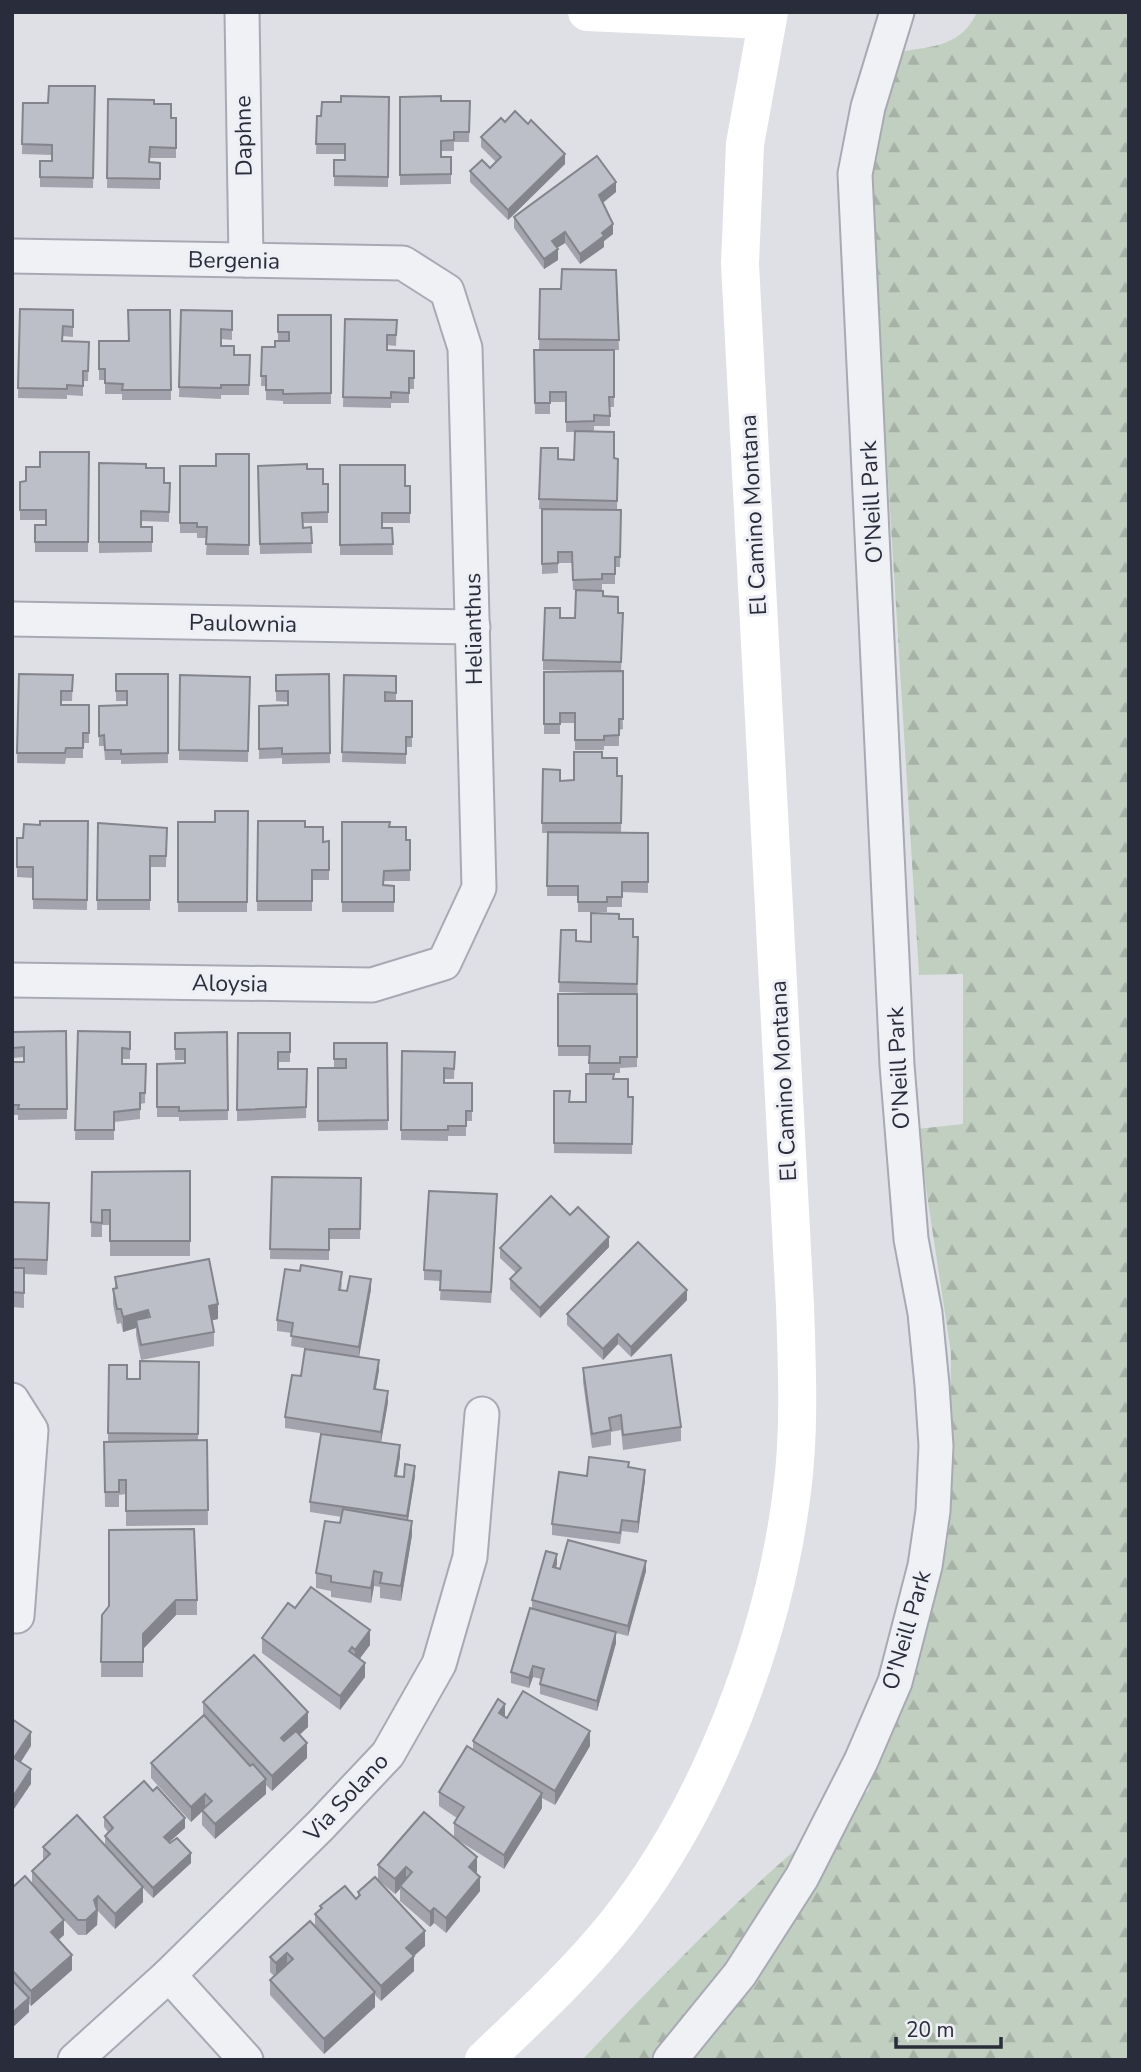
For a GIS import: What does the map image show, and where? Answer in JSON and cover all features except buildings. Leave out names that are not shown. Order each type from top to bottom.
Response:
[{"type":"street","name":"Daphne","points":[[242,12],[246,260]]},
{"type":"street","points":[[587,12],[767,16]]},
{"type":"street","name":"O'Neill Park","points":[[670,2060],[740,1974],[782,1909],[802,1877],[861,1761],[895,1682],[925,1566],[933,1511],[936,1446],[932,1385],[925,1313],[911,1239],[898,1077],[855,174],[868,107],[897,12]]},
{"type":"street","name":"El Camino Montana","points":[[485,2060],[579,1967],[619,1921],[693,1805],[721,1748],[769,1612],[792,1490],[798,1388],[795,1306],[740,264],[745,144],[767,16]]},
{"type":"street","name":"Bergenia","points":[[12,256],[403,263],[447,291]]},
{"type":"street","name":"Helianthus","points":[[444,963],[480,888],[466,348],[447,291]]},
{"type":"street","name":"Paulownia","points":[[12,619],[473,627]]},
{"type":"street","name":"Aloysia","points":[[12,980],[372,985],[444,963]]},
{"type":"street","points":[[12,1400],[30,1430],[17,1616]]},
{"type":"street","name":"Via Solano","points":[[75,2060],[169,1975],[321,1825],[388,1754],[439,1664],[470,1557],[482,1414]]},
{"type":"street","points":[[169,1975],[246,2060]]},
{"type":"green space","points":[[977,12],[1129,12],[1129,2060],[582,2060],[684,1954],[756,1885],[868,1791],[948,1540],[951,1353],[917,1129],[963,1124],[963,974],[919,975],[869,173],[899,52],[945,43],[963,32]]}]
